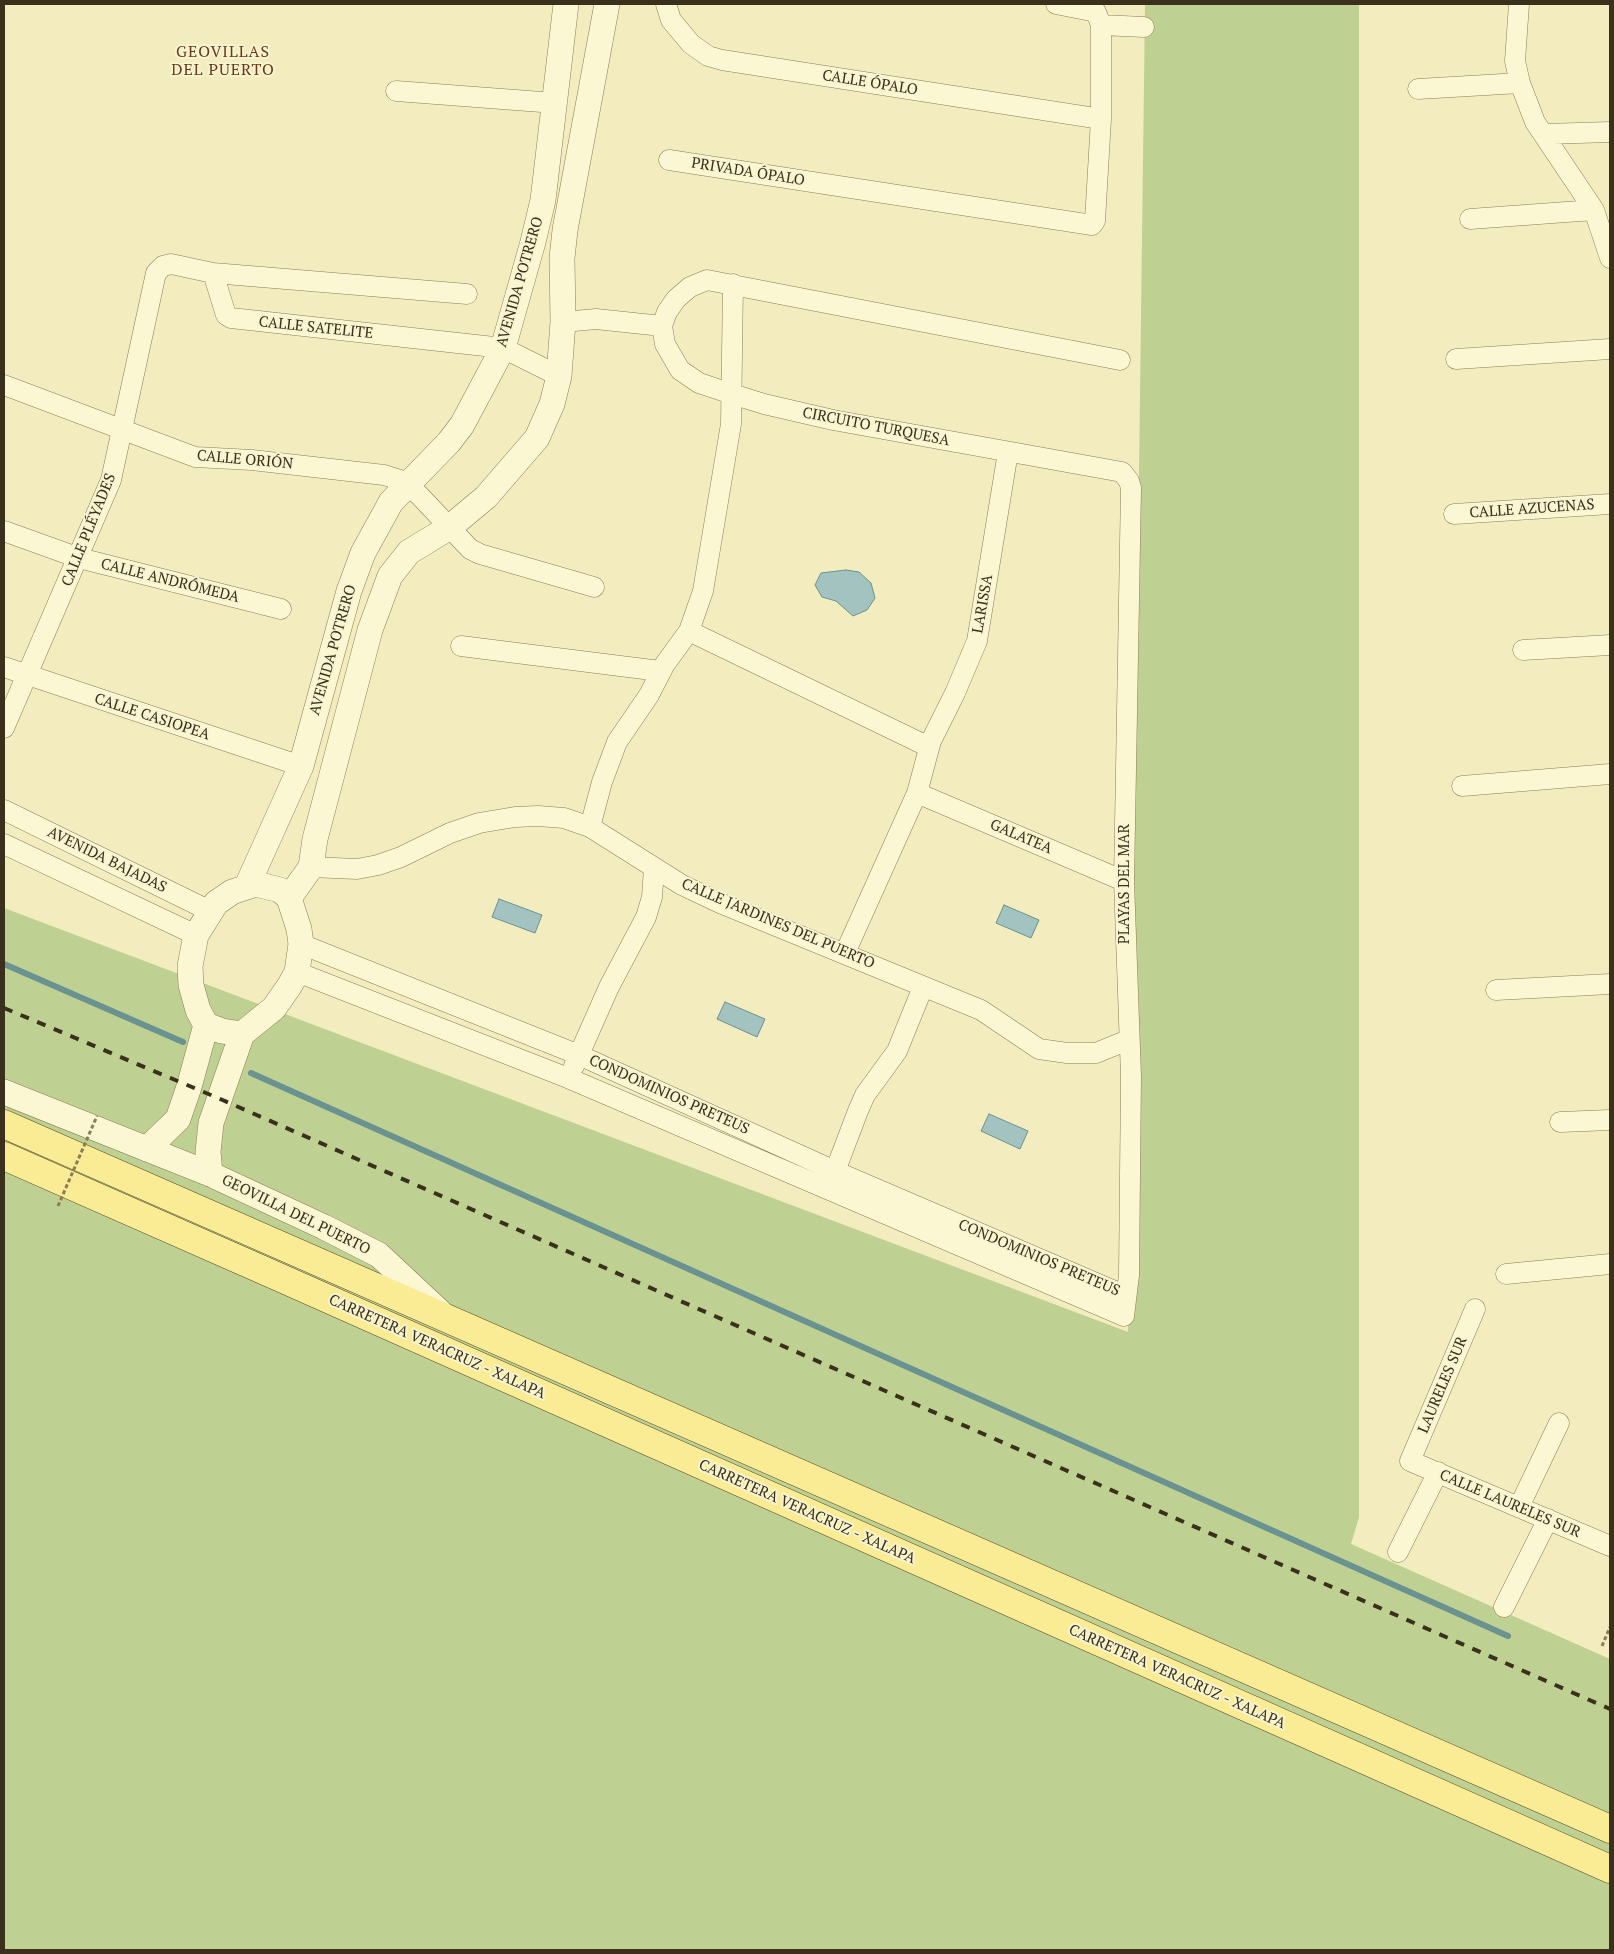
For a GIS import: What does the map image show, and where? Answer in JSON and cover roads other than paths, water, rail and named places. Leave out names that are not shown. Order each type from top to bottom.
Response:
[{"type":"main road","name":"CARRETERA VERACRUZ - XALAPA","points":[[4,1124],[1610,1829]]},
{"type":"main road","name":"CARRETERA VERACRUZ - XALAPA","points":[[4,1156],[1610,1869]]},
{"type":"street","name":"AVENIDA POTRERO","points":[[247,886],[301,766],[355,574],[363,553],[386,511],[462,425],[503,348],[538,221],[555,103],[566,4]]},
{"type":"street","name":"AVENIDA POTRERO","points":[[311,867],[315,839],[370,630],[390,576],[409,552],[450,527],[486,497],[537,438],[552,404],[559,376],[563,322],[562,258],[565,230],[607,4]]},
{"type":"street","name":"CALLE ÓPALO","points":[[666,4],[671,20],[691,44],[708,56],[722,60],[1101,119]]},
{"type":"street","points":[[1062,4],[1099,18],[1144,27]]},
{"type":"street","points":[[1519,4],[1515,61],[1520,83],[1535,122],[1545,134],[1594,210],[1610,258]]},
{"type":"street","points":[[1099,18],[1101,119]]},
{"type":"street","points":[[1418,89],[1520,83]]},
{"type":"street","points":[[396,91],[555,103]]},
{"type":"street","name":"PRIVADA ÓPALO","points":[[669,160],[1089,226],[1094,224],[1095,220],[1101,119]]},
{"type":"street","points":[[1545,134],[1610,132]]},
{"type":"street","points":[[1470,218],[1594,210]]},
{"type":"street","name":"CALLE PLÉYADES","points":[[4,728],[79,558],[111,480],[156,273],[163,266],[171,264],[213,273]]},
{"type":"street","points":[[213,273],[467,294]]},
{"type":"street","name":"CALLE SATELITE","points":[[213,273],[226,315],[231,318],[503,348]]},
{"type":"street","points":[[563,322],[596,319],[662,326],[666,312],[676,299],[690,287],[707,280],[1120,360]]},
{"type":"street","points":[[590,828],[602,782],[617,742],[644,703],[660,671],[689,632],[703,591],[728,446],[732,394],[733,284]]},
{"type":"street","name":"CIRCUITO TURQUESA","points":[[662,326],[665,344],[680,370],[700,383],[732,394],[764,404],[833,420],[1124,474]]},
{"type":"street","points":[[503,348],[559,376]]},
{"type":"street","points":[[1456,359],[1610,349]]},
{"type":"street","name":"CALLE ORIÓN","points":[[4,385],[122,428],[182,454],[195,457],[345,469],[384,475],[408,486],[450,527],[463,544],[480,554],[594,587]]},
{"type":"street","name":"LARISSA","points":[[844,953],[917,792],[929,747],[976,641],[1008,452]]},
{"type":"street","name":"PLAYAS DEL MAR","points":[[1124,474],[1131,488],[1124,881],[1130,1086],[1129,1275],[1126,1296]]},
{"type":"street","name":"CALLE AZUCENAS","points":[[1454,514],[1610,504]]},
{"type":"street","name":"CALLE ANDRÓMEDA","points":[[4,531],[79,558],[280,609]]},
{"type":"street","points":[[689,632],[929,747]]},
{"type":"street","points":[[1523,650],[1610,645]]},
{"type":"street","points":[[461,646],[660,671]]},
{"type":"street","name":"CALLE CASIOPEA","points":[[4,667],[301,766]]},
{"type":"street","points":[[1462,786],[1610,774]]},
{"type":"street","name":"GALATEA","points":[[917,792],[1124,881]]},
{"type":"street","name":"AVENIDA BAJADAS","points":[[4,810],[210,911]]},
{"type":"street","name":"CALLE JARDINES DEL PUERTO","points":[[311,867],[357,869],[378,865],[401,857],[450,833],[479,824],[515,817],[564,818],[590,828],[654,868],[720,903],[981,1010],[1032,1046],[1067,1053],[1096,1053],[1128,1040]]},
{"type":"street","name":"AVENIDA BAJADAS","points":[[4,844],[196,935]]},
{"type":"street","points":[[289,898],[311,867]]},
{"type":"street","points":[[568,1078],[609,986],[646,917],[654,886],[654,868]]},
{"type":"street","points":[[266,885],[280,890],[289,898],[299,929],[301,944],[297,972],[274,1008],[242,1034],[222,1031],[206,1024],[198,1010],[191,985],[190,966],[196,935],[210,911],[224,897],[247,886],[266,885]]},
{"type":"street","name":"CONDOMINIOS PRETEUS","points":[[297,972],[568,1078],[1122,1317],[1125,1315],[1126,1296],[835,1171],[579,1055],[301,944]]},
{"type":"street","points":[[1496,990],[1610,984]]},
{"type":"street","points":[[827,1191],[865,1096],[897,1051],[923,986]]},
{"type":"street","points":[[147,1149],[178,1119],[190,1087],[206,1024]]},
{"type":"street","name":"GEOVILLA DEL PUERTO","points":[[210,1174],[208,1152],[211,1123],[242,1034]]},
{"type":"street","name":"GEOVILLA DEL PUERTO","points":[[4,1092],[210,1174],[379,1254],[448,1319]]},
{"type":"street","points":[[1560,1122],[1610,1120]]},
{"type":"street","points":[[1506,1274],[1610,1264]]},
{"type":"street","name":"LAURELES SUR","points":[[1410,1461],[1475,1309]]},
{"type":"street","points":[[1520,1507],[1559,1423]]},
{"type":"street","name":"CALLE LAURELES SUR","points":[[1410,1461],[1610,1546]]},
{"type":"street","points":[[1398,1552],[1438,1472]]},
{"type":"street","points":[[1504,1607],[1548,1520]]},
{"type":"water","points":[[846,570],[859,572],[871,583],[875,598],[867,610],[853,616],[836,601],[822,597],[815,585],[821,573]]},
{"type":"water","points":[[499,899],[542,915],[535,933],[492,917]]},
{"type":"water","points":[[1004,905],[1039,920],[1031,938],[996,923]]},
{"type":"water","points":[[725,1002],[765,1019],[757,1037],[717,1019]]},
{"type":"water","points":[[989,1114],[1028,1131],[1020,1149],[981,1131]]},
{"type":"waterway","points":[[4,964],[183,1042]]},
{"type":"waterway","points":[[251,1073],[1508,1636]]},
{"type":"railway","points":[[4,1008],[218,1098],[1610,1709]]},
{"type":"district","name":"GEOVILLAS DEL PUERTO","points":[[223,61]]}]
